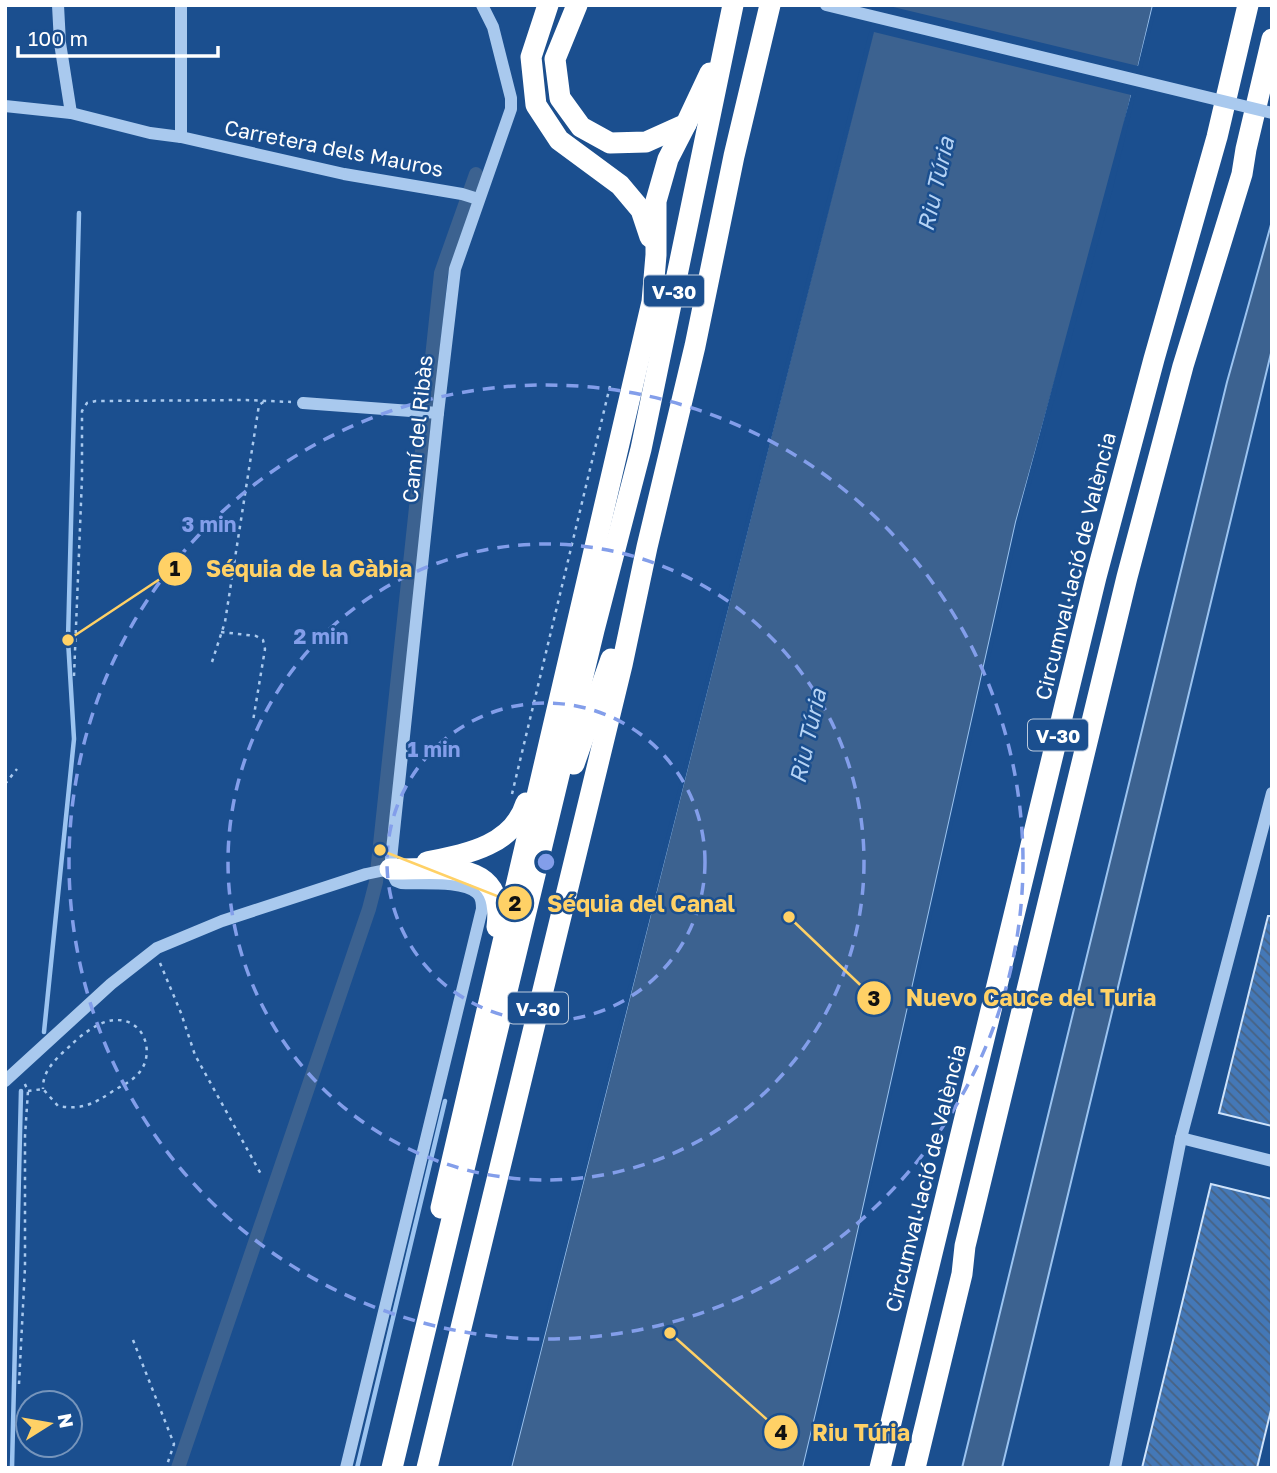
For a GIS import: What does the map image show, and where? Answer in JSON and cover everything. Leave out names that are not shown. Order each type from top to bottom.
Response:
[{"type":"highway","points":[[548,5],[531,57],[536,105],[559,140],[620,185],[641,210],[656,255]]},
{"type":"highway","name":"V-30","points":[[392,1468],[514,969],[593,630],[641,449],[733,5]]},
{"type":"highway","name":"V-30","points":[[426,1468],[622,665],[770,5]]},
{"type":"highway","name":"Circumval·lació de València","points":[[880,1468],[1096,577],[1217,137],[1248,5]]},
{"type":"highway","points":[[578,9],[555,59],[560,98],[581,127],[610,142],[646,142],[686,124]]},
{"type":"highway","points":[[381,1468],[652,302],[656,255],[656,201],[668,159],[704,88],[727,32]]},
{"type":"highway","name":"V-30","points":[[915,1468],[962,1274],[965,1246],[1127,577],[1183,366],[1242,174],[1272,39]]},
{"type":"highway","points":[[1242,174],[1256,153],[1272,89]]},
{"type":"highway","points":[[514,969],[556,813],[610,663],[647,547]]},
{"type":"highway","points":[[390,869],[443,859],[486,846],[503,837],[514,826],[524,810],[566,667]]},
{"type":"highway","points":[[390,869],[462,870],[484,879],[493,887],[498,901],[497,927],[449,1171]]},
{"type":"highway","points":[[902,1468],[951,1272],[965,1246]]},
{"type":"street","points":[[58,5],[60,43],[71,113]]},
{"type":"street","points":[[181,5],[181,137]]},
{"type":"street","name":"Camí del Ribàs","points":[[390,869],[455,269],[510,109],[510,98],[493,27],[482,5]]},
{"type":"street","points":[[826,5],[1272,113]]},
{"type":"street","name":"Carretera dels Mauros","points":[[5,106],[71,113],[150,133],[181,137],[344,174],[478,199]]},
{"type":"street","points":[[303,403],[438,413]]},
{"type":"street","points":[[1115,1468],[1181,1139],[1272,793]]},
{"type":"street","points":[[5,1081],[111,984],[155,950],[222,921],[366,874],[390,869],[396,881],[401,883],[465,886],[478,894],[482,900],[482,909],[346,1468]]},
{"type":"street","points":[[1181,1139],[1272,1161]]},
{"type":"path","points":[[509,803],[610,386]]},
{"type":"path","points":[[212,662],[221,632],[259,405],[265,401]]},
{"type":"path","points":[[74,676],[82,489],[82,411],[87,403],[303,403]]},
{"type":"path","points":[[221,632],[256,636],[263,640],[265,649],[253,720]]},
{"type":"path","points":[[5,784],[17,769]]},
{"type":"path","points":[[155,950],[195,1055],[262,1176]]},
{"type":"path","points":[[117,1019],[129,1021],[139,1028],[146,1041],[148,1058],[138,1075],[97,1101],[75,1109],[58,1106],[43,1089],[43,1079],[49,1068],[73,1042],[104,1022],[117,1019]]},
{"type":"path","points":[[18,1070],[29,1091],[25,1136],[25,1267],[19,1384]]},
{"type":"path","points":[[29,1091],[43,1089]]},
{"type":"path","points":[[133,1340],[174,1444],[166,1468]]},
{"type":"water","points":[[879,5],[1153,5],[1110,187],[1016,522],[803,1468],[511,1468]]},
{"type":"water","points":[[1272,221],[1272,349],[1002,1468],[962,1468],[1227,382]]},
{"type":"pier","points":[[876,5],[1138,66],[1153,5],[1157,5],[1113,188],[1020,523],[806,1468],[803,1468],[1016,522],[1131,95],[874,32],[511,1468],[507,1468]]},
{"type":"building","points":[[1268,916],[1272,916],[1272,1126],[1219,1113]]},
{"type":"building","points":[[1211,1184],[1272,1199],[1272,1406],[1257,1468],[1142,1468]]},
{"type":"waterway","points":[[178,1468],[376,882],[441,273],[476,174]]},
{"type":"waterway","points":[[44,1032],[74,739],[68,640],[79,213]]},
{"type":"waterway","points":[[12,1468],[21,1091]]},
{"type":"waterway","points":[[357,1468],[445,1101]]},
{"type":"place","name":"Séquia de la Gàbia","points":[[68,640]]},
{"type":"place","name":"Séquia del Canal","points":[[380,850]]},
{"type":"place","name":"Nuevo Cauce del Turia","points":[[789,917]]},
{"type":"place","name":"Riu Túria","points":[[670,1333]]}]
